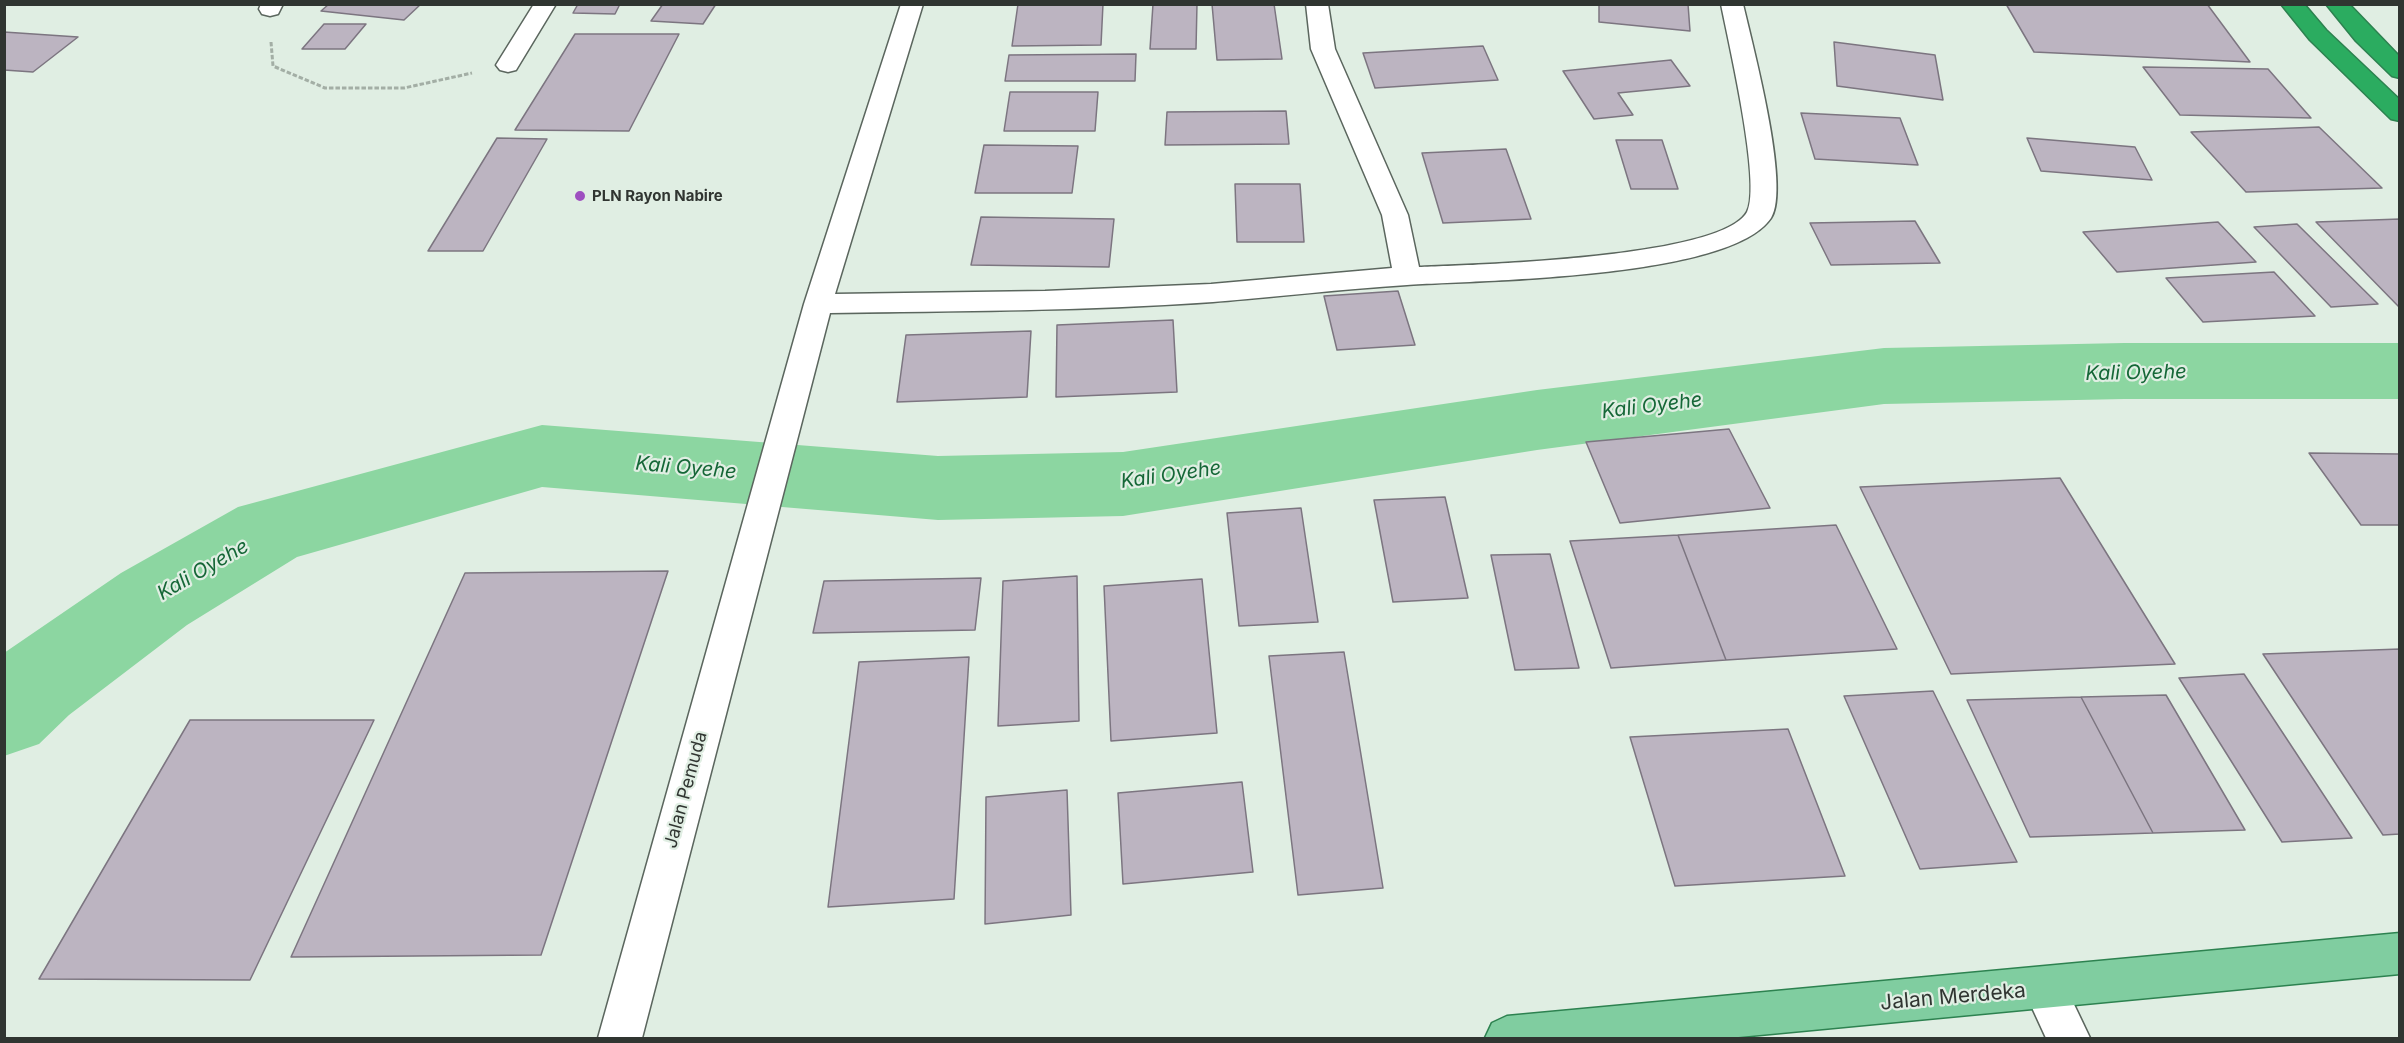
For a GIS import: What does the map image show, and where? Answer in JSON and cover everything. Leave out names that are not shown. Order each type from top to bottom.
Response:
[{"type":"highway","points":[[2292,4],[2318,35],[2400,114]]},
{"type":"highway","points":[[2337,4],[2364,36],[2400,71]]},
{"type":"highway","points":[[2318,35],[2364,36]]},
{"type":"main road","name":"Jalan Merdeka","points":[[1507,1038],[2400,953]]},
{"type":"street","points":[[508,65],[545,4]]},
{"type":"street","name":"Jalan Pemuda","points":[[620,1038],[818,304],[912,4]]},
{"type":"street","points":[[1317,4],[1323,50],[1395,215],[1407,276]]},
{"type":"street","points":[[818,304],[1045,300],[1211,293],[1407,276],[1567,269],[1690,249],[1737,236],[1750,228],[1760,216],[1763,203],[1760,141],[1732,4]]},
{"type":"street","points":[[2044,988],[2068,1038]]},
{"type":"path","points":[[271,7],[273,66],[325,88],[404,88],[508,65]]},
{"type":"building","points":[[329,4],[421,4],[404,20],[321,11]]},
{"type":"building","points":[[578,4],[620,4],[615,14],[573,13]]},
{"type":"building","points":[[663,4],[716,4],[703,24],[651,21]]},
{"type":"building","points":[[1018,4],[1103,4],[1101,45],[1012,46]]},
{"type":"building","points":[[1153,4],[1197,4],[1196,49],[1150,49]]},
{"type":"building","points":[[1212,4],[1274,4],[1282,59],[1217,60]]},
{"type":"building","points":[[1599,4],[1688,4],[1690,31],[1599,22]]},
{"type":"building","points":[[2006,4],[2207,4],[2250,62],[2034,52]]},
{"type":"building","points":[[324,24],[366,24],[345,49],[302,49]]},
{"type":"building","points":[[4,32],[78,37],[33,72],[4,70]]},
{"type":"building","points":[[575,34],[679,34],[629,131],[515,130]]},
{"type":"building","points":[[1834,42],[1935,55],[1943,100],[1837,86]]},
{"type":"building","points":[[1483,46],[1498,80],[1375,88],[1363,53]]},
{"type":"building","points":[[1136,54],[1135,81],[1005,81],[1009,55]]},
{"type":"building","points":[[1671,60],[1690,86],[1618,93],[1633,115],[1594,119],[1563,71]]},
{"type":"building","points":[[2143,67],[2268,69],[2311,118],[2180,115]]},
{"type":"building","points":[[1010,92],[1098,92],[1095,131],[1004,131]]},
{"type":"building","points":[[1286,111],[1289,144],[1165,145],[1167,112]]},
{"type":"building","points":[[1801,113],[1900,118],[1918,165],[1815,159]]},
{"type":"building","points":[[2319,127],[2382,188],[2246,192],[2191,132]]},
{"type":"building","points":[[497,138],[547,139],[483,251],[428,251]]},
{"type":"building","points":[[2027,138],[2135,147],[2152,180],[2041,171]]},
{"type":"building","points":[[1616,140],[1662,140],[1678,189],[1631,189]]},
{"type":"building","points":[[984,145],[1078,146],[1072,193],[975,193]]},
{"type":"building","points":[[1506,149],[1531,219],[1443,223],[1422,153]]},
{"type":"building","points":[[1235,184],[1300,184],[1304,242],[1237,242]]},
{"type":"building","points":[[981,217],[1114,219],[1109,267],[971,265]]},
{"type":"building","points":[[2400,219],[2400,308],[2316,222]]},
{"type":"building","points":[[1915,221],[1940,263],[1831,265],[1810,223]]},
{"type":"building","points":[[2218,222],[2256,262],[2117,272],[2083,232]]},
{"type":"building","points":[[2297,224],[2378,304],[2331,307],[2254,227]]},
{"type":"building","points":[[2274,272],[2315,316],[2203,322],[2166,278]]},
{"type":"building","points":[[1398,291],[1415,345],[1337,350],[1324,296]]},
{"type":"building","points":[[1173,320],[1177,392],[1056,397],[1057,325]]},
{"type":"building","points":[[1031,331],[1027,397],[897,402],[906,335]]},
{"type":"building","points":[[1729,429],[1770,508],[1620,523],[1586,442]]},
{"type":"building","points":[[2309,453],[2400,454],[2400,525],[2361,525]]},
{"type":"building","points":[[2060,478],[2175,664],[1951,674],[1860,487]]},
{"type":"building","points":[[1445,497],[1468,598],[1393,602],[1374,500]]},
{"type":"building","points":[[1301,508],[1318,622],[1239,626],[1227,513]]},
{"type":"building","points":[[1836,525],[1897,649],[1726,660],[1678,535]]},
{"type":"building","points":[[1678,535],[1726,660],[1611,668],[1570,541]]},
{"type":"building","points":[[1550,554],[1579,668],[1515,670],[1491,555]]},
{"type":"building","points":[[668,571],[541,955],[291,957],[465,573]]},
{"type":"building","points":[[1077,576],[1079,721],[998,726],[1003,581]]},
{"type":"building","points":[[981,578],[975,630],[813,633],[824,581]]},
{"type":"building","points":[[1202,579],[1217,733],[1111,741],[1104,586]]},
{"type":"building","points":[[2400,649],[2400,834],[2383,835],[2263,654]]},
{"type":"building","points":[[1344,652],[1383,888],[1298,895],[1269,656]]},
{"type":"building","points":[[969,657],[954,899],[828,907],[859,662]]},
{"type":"building","points":[[2244,674],[2352,838],[2282,842],[2179,678]]},
{"type":"building","points":[[1933,691],[2017,862],[1920,869],[1844,696]]},
{"type":"building","points":[[2166,695],[2245,830],[2153,833],[2081,697]]},
{"type":"building","points":[[2081,697],[2153,833],[2030,837],[1967,700]]},
{"type":"building","points":[[190,720],[374,720],[250,980],[39,979]]},
{"type":"building","points":[[1788,729],[1845,876],[1675,886],[1630,737]]},
{"type":"building","points":[[1242,782],[1253,872],[1123,884],[1118,793]]},
{"type":"building","points":[[1067,790],[1071,915],[985,924],[986,797]]},
{"type":"waterway","name":"Kali Oyehe","points":[[4,714],[34,686],[154,599],[269,531],[542,456],[938,488],[1123,484],[1537,420],[1884,376],[2124,371],[2400,371]]},
{"type":"place","name":"PLN Rayon Nabire","points":[[580,196]]}]
